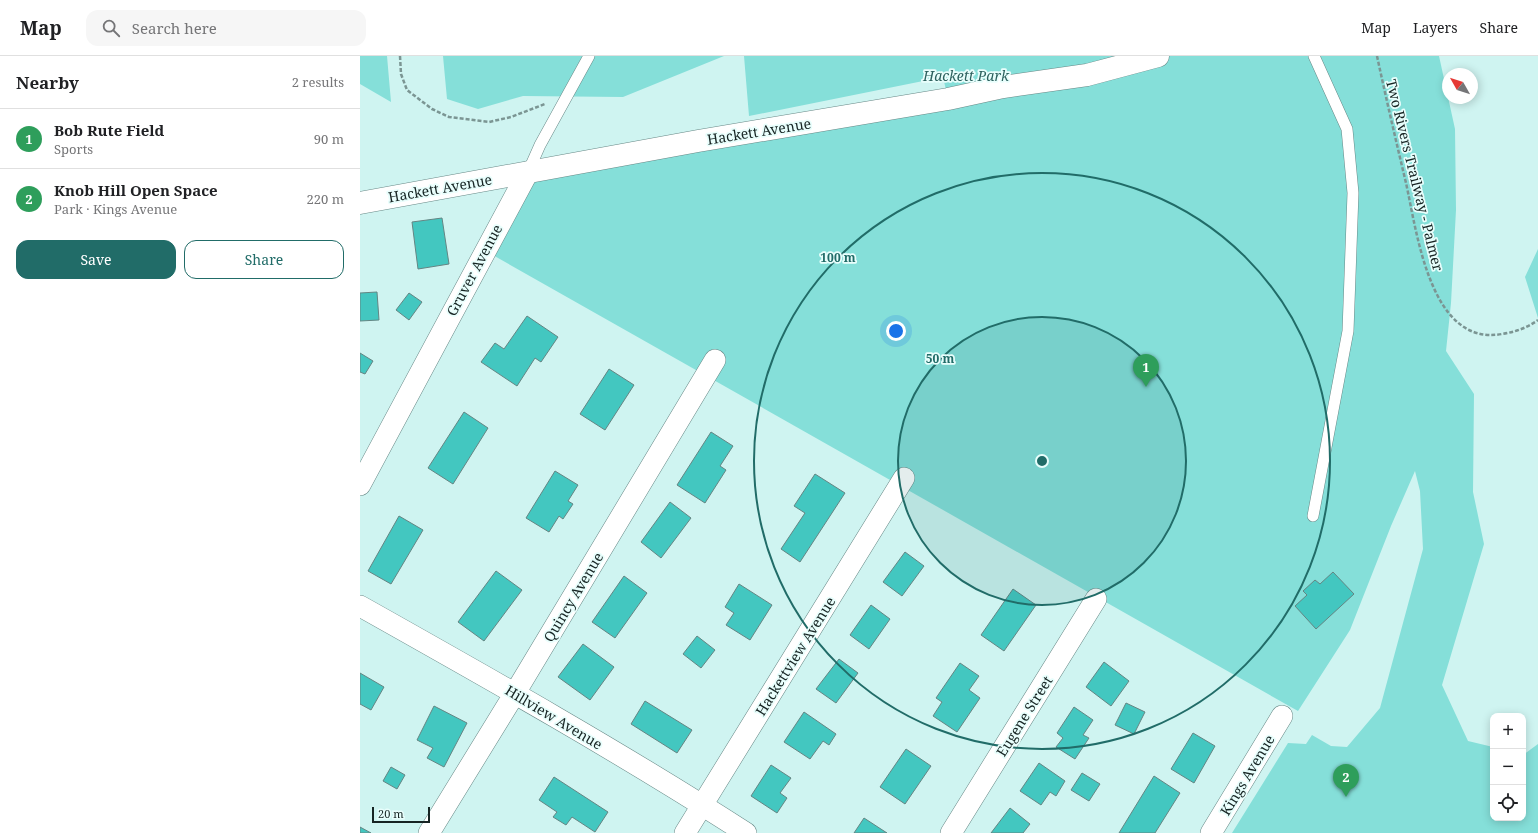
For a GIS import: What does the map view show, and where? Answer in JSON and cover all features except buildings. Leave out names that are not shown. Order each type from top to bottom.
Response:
[{"type":"main road","name":"Hackett Avenue","points":[[360,203],[698,141],[948,99],[1003,87],[1087,75],[1158,56]]},
{"type":"street","name":"Gruver Avenue","points":[[360,485],[528,172]]},
{"type":"street","name":"Quincy Avenue","points":[[429,833],[715,360]]},
{"type":"street","name":"Hackettview Avenue","points":[[685,833],[904,478]]},
{"type":"street","name":"Eugene Street","points":[[951,833],[1096,599]]},
{"type":"street","name":"Hillview Avenue","points":[[360,606],[515,693],[703,805],[746,833]]},
{"type":"street","name":"Kings Avenue","points":[[1212,833],[1282,716]]},
{"type":"lane","name":"Gruver Avenue","points":[[528,172],[540,146],[589,56]]},
{"type":"lane","points":[[1313,516],[1348,331],[1353,193],[1346,129],[1314,56]]},
{"type":"path","points":[[400,56],[401,74],[407,90],[432,110],[449,117],[489,122],[511,117],[543,104],[565,99]]},
{"type":"path","name":"Two Rivers Trailway - Palmer","points":[[1377,56],[1425,265],[1435,292],[1444,309],[1464,328],[1483,335],[1493,336],[1516,331],[1529,326],[1538,320]]},
{"type":"green space","points":[[360,56],[387,56],[391,102],[360,84]]},
{"type":"green space","points":[[443,56],[724,56],[623,97],[523,96],[478,109],[447,99]]},
{"type":"green space","name":"Hackett Park","points":[[744,56],[1439,56],[1442,70],[1442,104],[1450,104],[1455,129],[1456,210],[1451,303],[1446,351],[1474,394],[1473,492],[1484,544],[1442,685],[1468,741],[1490,746],[1490,821],[1526,821],[1526,753],[1538,744],[1538,833],[1232,833],[1288,743],[1306,744],[1312,735],[1331,746],[1347,747],[1380,708],[1423,549],[1420,491],[1415,471],[1391,526],[1350,630],[1298,711],[491,254],[528,172],[948,99],[943,77],[749,116]]},
{"type":"green space","points":[[1538,249],[1538,318],[1525,277]]},
{"type":"place","name":"Bob Rute Field","points":[[1146,387]]},
{"type":"place","name":"Knob Hill Open Space","points":[[1346,797]]}]
